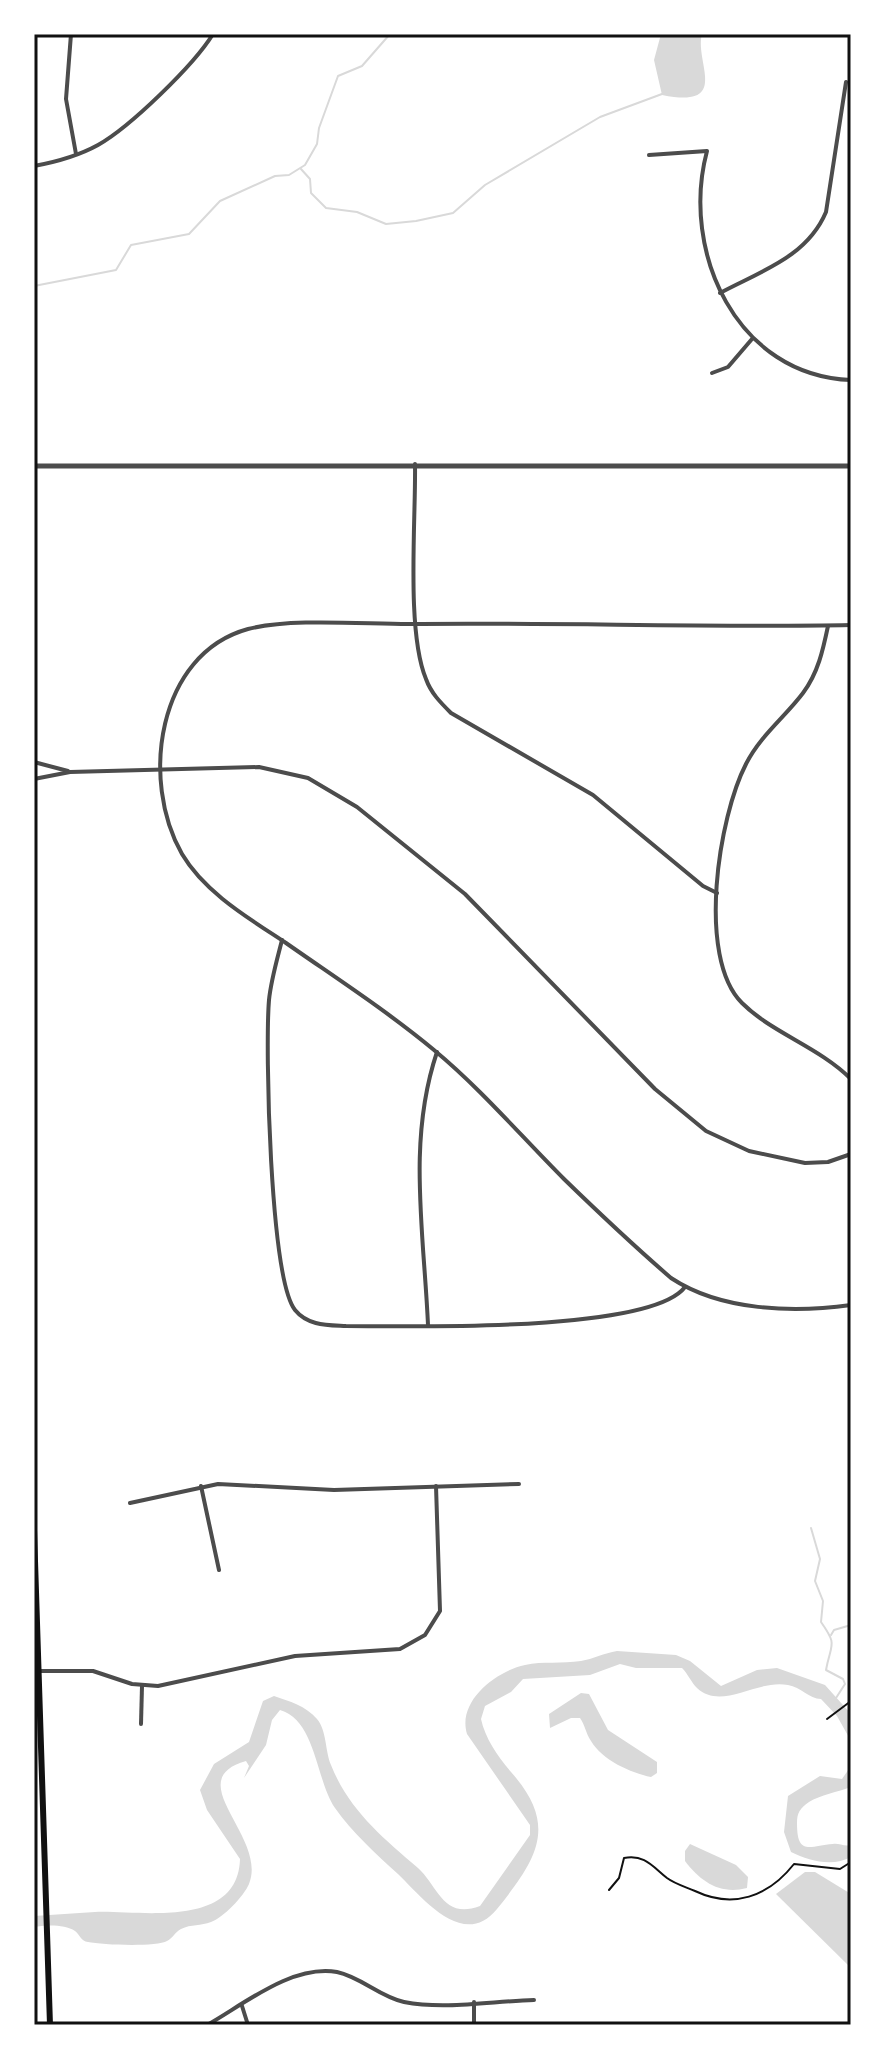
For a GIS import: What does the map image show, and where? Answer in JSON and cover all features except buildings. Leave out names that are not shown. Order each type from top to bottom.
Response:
[{"type":"main road","points":[[34,1530],[50,2025]]},
{"type":"street","points":[[71,34],[66,99],[76,155]]},
{"type":"street","points":[[34,166],[76,155],[104,141],[198,54],[213,34]]},
{"type":"street","points":[[720,293],[793,255],[818,231],[826,212],[846,82]]},
{"type":"street","points":[[649,155],[707,151],[702,171],[707,256],[720,293],[752,339],[805,371],[851,380]]},
{"type":"street","points":[[712,373],[728,367],[752,339]]},
{"type":"street","points":[[415,464],[416,624],[425,677],[434,695],[451,713],[593,795],[703,886],[717,893]]},
{"type":"street","points":[[34,466],[851,466]]},
{"type":"street","points":[[851,625],[416,624],[250,628],[210,646],[192,664],[171,702],[164,727],[162,768],[166,808],[183,856],[215,891],[437,1052],[615,1228],[685,1287],[715,1297],[783,1309],[851,1305]]},
{"type":"street","points":[[828,626],[814,675],[756,745],[744,766],[724,840],[717,893],[724,974],[737,996],[757,1014],[813,1048],[851,1079]]},
{"type":"street","points":[[34,762],[70,772]]},
{"type":"street","points":[[34,779],[70,772],[259,767],[286,771],[327,787],[380,825],[465,894],[655,1089],[706,1131],[749,1151],[805,1163],[828,1162],[851,1154]]},
{"type":"street","points":[[282,940],[269,999],[274,1198],[290,1299],[296,1311],[316,1324],[575,1321],[655,1305],[670,1300],[685,1287]]},
{"type":"street","points":[[428,1325],[419,1132],[426,1084],[437,1052]]},
{"type":"street","points":[[130,1503],[201,1486],[232,1484],[334,1490],[519,1484]]},
{"type":"street","points":[[201,1486],[219,1570]]},
{"type":"street","points":[[37,1676],[93,1671],[142,1686],[173,1683],[295,1656],[380,1652],[416,1641],[432,1627],[440,1611],[436,1486]]},
{"type":"street","points":[[141,1724],[142,1686]]},
{"type":"street","points":[[207,2025],[292,1978],[322,1972],[338,1972],[400,2001],[534,2000]]},
{"type":"street","points":[[474,2002],[474,2025]]},
{"type":"street","points":[[242,2006],[248,2025]]},
{"type":"path","points":[[851,1656],[851,1670]]},
{"type":"path","points":[[827,1719],[851,1701]]},
{"type":"path","points":[[609,1890],[619,1878],[624,1858],[633,1857],[652,1863],[677,1883],[709,1898],[726,1902],[759,1894],[783,1878],[794,1864],[840,1869],[851,1862]]},
{"type":"shaded area","points":[[661,34],[702,34],[705,80],[703,89],[697,95],[683,98],[662,95],[654,60]]},
{"type":"shaded area","points":[[617,1651],[676,1655],[690,1661],[721,1686],[757,1670],[777,1668],[825,1685],[851,1714],[851,1741],[837,1716],[821,1699],[788,1685],[776,1684],[717,1696],[697,1688],[682,1668],[636,1668],[620,1664],[590,1675],[523,1679],[511,1692],[485,1706],[481,1719],[493,1747],[526,1791],[535,1809],[537,1842],[523,1874],[497,1909],[484,1920],[470,1924],[443,1916],[430,1906],[349,1826],[329,1796],[301,1726],[292,1716],[280,1710],[272,1720],[266,1745],[244,1778],[249,1766],[246,1761],[228,1770],[221,1782],[223,1796],[252,1866],[249,1884],[227,1911],[216,1920],[185,1927],[167,1941],[152,1944],[95,1943],[84,1940],[66,1927],[34,1927],[34,1916],[183,1911],[205,1906],[223,1897],[235,1882],[240,1859],[207,1810],[200,1790],[214,1764],[249,1742],[263,1701],[274,1696],[303,1707],[317,1719],[323,1729],[338,1781],[379,1834],[425,1875],[449,1905],[468,1909],[480,1906],[530,1835],[530,1825],[467,1734],[465,1722],[473,1699],[491,1681],[514,1668],[581,1661]]},
{"type":"shaded area","points":[[581,1693],[589,1694],[608,1730],[657,1762],[657,1773],[651,1777],[643,1775],[610,1760],[591,1741],[580,1718],[571,1718],[550,1728],[549,1714]]},
{"type":"shaded area","points":[[851,1766],[851,1787],[824,1795],[803,1806],[797,1823],[802,1845],[851,1845],[851,1857],[837,1862],[821,1862],[791,1852],[784,1832],[788,1796],[820,1776],[842,1779]]},
{"type":"shaded area","points":[[690,1844],[736,1865],[748,1877],[747,1888],[728,1890],[705,1881],[685,1861],[685,1851]]},
{"type":"shaded area","points":[[805,1872],[815,1872],[851,1894],[851,1968],[776,1894]]},
{"type":"waterway","points":[[34,286],[116,270],[131,245],[189,234],[220,201],[275,176],[289,175],[305,165],[317,144],[319,128],[338,76],[362,66],[390,34]]},
{"type":"waterway","points":[[301,169],[310,179],[311,193],[326,208],[357,212],[386,224],[416,221],[453,213],[485,185],[600,117],[662,94]]},
{"type":"waterway","points":[[811,1528],[820,1559],[815,1581],[823,1601],[821,1622],[831,1641],[826,1670],[843,1679],[845,1684],[836,1698]]},
{"type":"waterway","points":[[831,1635],[834,1630],[851,1625]]}]
